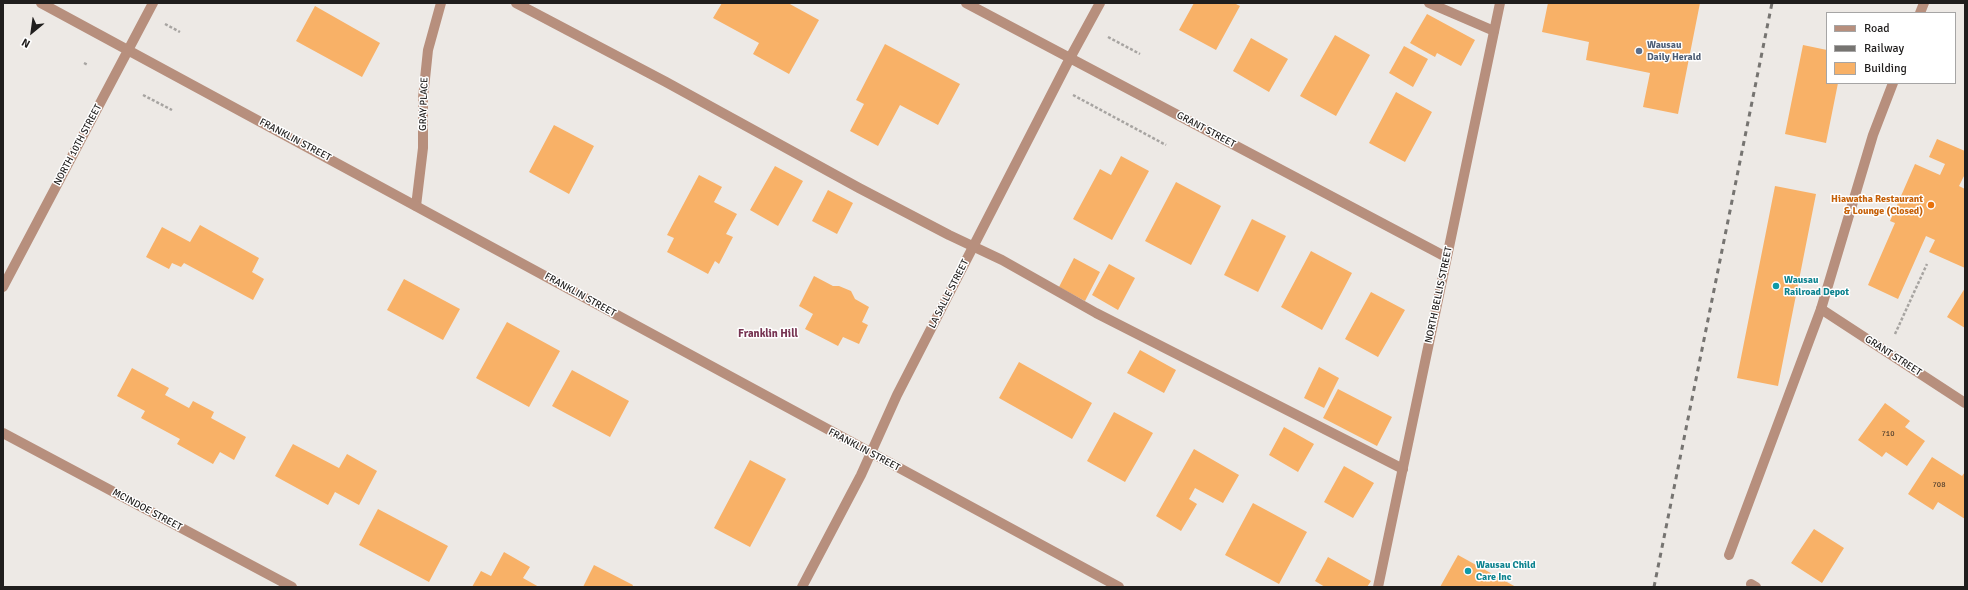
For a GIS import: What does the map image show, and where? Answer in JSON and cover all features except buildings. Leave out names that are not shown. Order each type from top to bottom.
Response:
[{"type":"street","name":"FRANKLIN STREET","points":[[41,3],[1119,587]]},
{"type":"street","name":"NORTH 10TH STREET","points":[[3,287],[153,3]]},
{"type":"street","name":"GRAY PLACE","points":[[416,206],[423,148],[423,98],[428,50],[441,3]]},
{"type":"street","points":[[516,3],[666,82],[859,188],[973,246],[1130,331],[1403,469]]},
{"type":"street","name":"GRANT STREET","points":[[966,3],[1446,257]]},
{"type":"street","name":"LA SALLE STREET","points":[[802,587],[861,475],[897,394],[1070,58],[1100,3]]},
{"type":"street","points":[[1429,3],[1494,31]]},
{"type":"street","name":"NORTH BELLIS STREET","points":[[1378,587],[1500,3]]},
{"type":"street","points":[[1729,555],[1821,309],[1873,135],[1893,84]]},
{"type":"street","name":"GRANT STREET","points":[[1821,309],[1965,403]]},
{"type":"street","name":"MCINDOE STREET","points":[[3,433],[292,587]]},
{"type":"path","points":[[165,24],[180,32]]},
{"type":"path","points":[[1108,37],[1140,54]]},
{"type":"path","points":[[84,63],[88,65]]},
{"type":"path","points":[[142,95],[172,110]]},
{"type":"path","points":[[1072,95],[1166,145]]},
{"type":"path","points":[[1897,331],[1927,264]]},
{"type":"railway","points":[[1654,587],[1772,3]]},
{"type":"place","name":"Wausau Daily Herald","points":[[1639,51]]},
{"type":"place","name":"Hiawatha Restaurant & Lounge (Closed)","points":[[1931,205]]},
{"type":"place","name":"Wausau Railroad Depot","points":[[1776,286]]},
{"type":"place","name":"Wausau Child Care Inc","points":[[1468,571]]},
{"type":"district","name":"Franklin Hill","points":[[768,334]]}]
